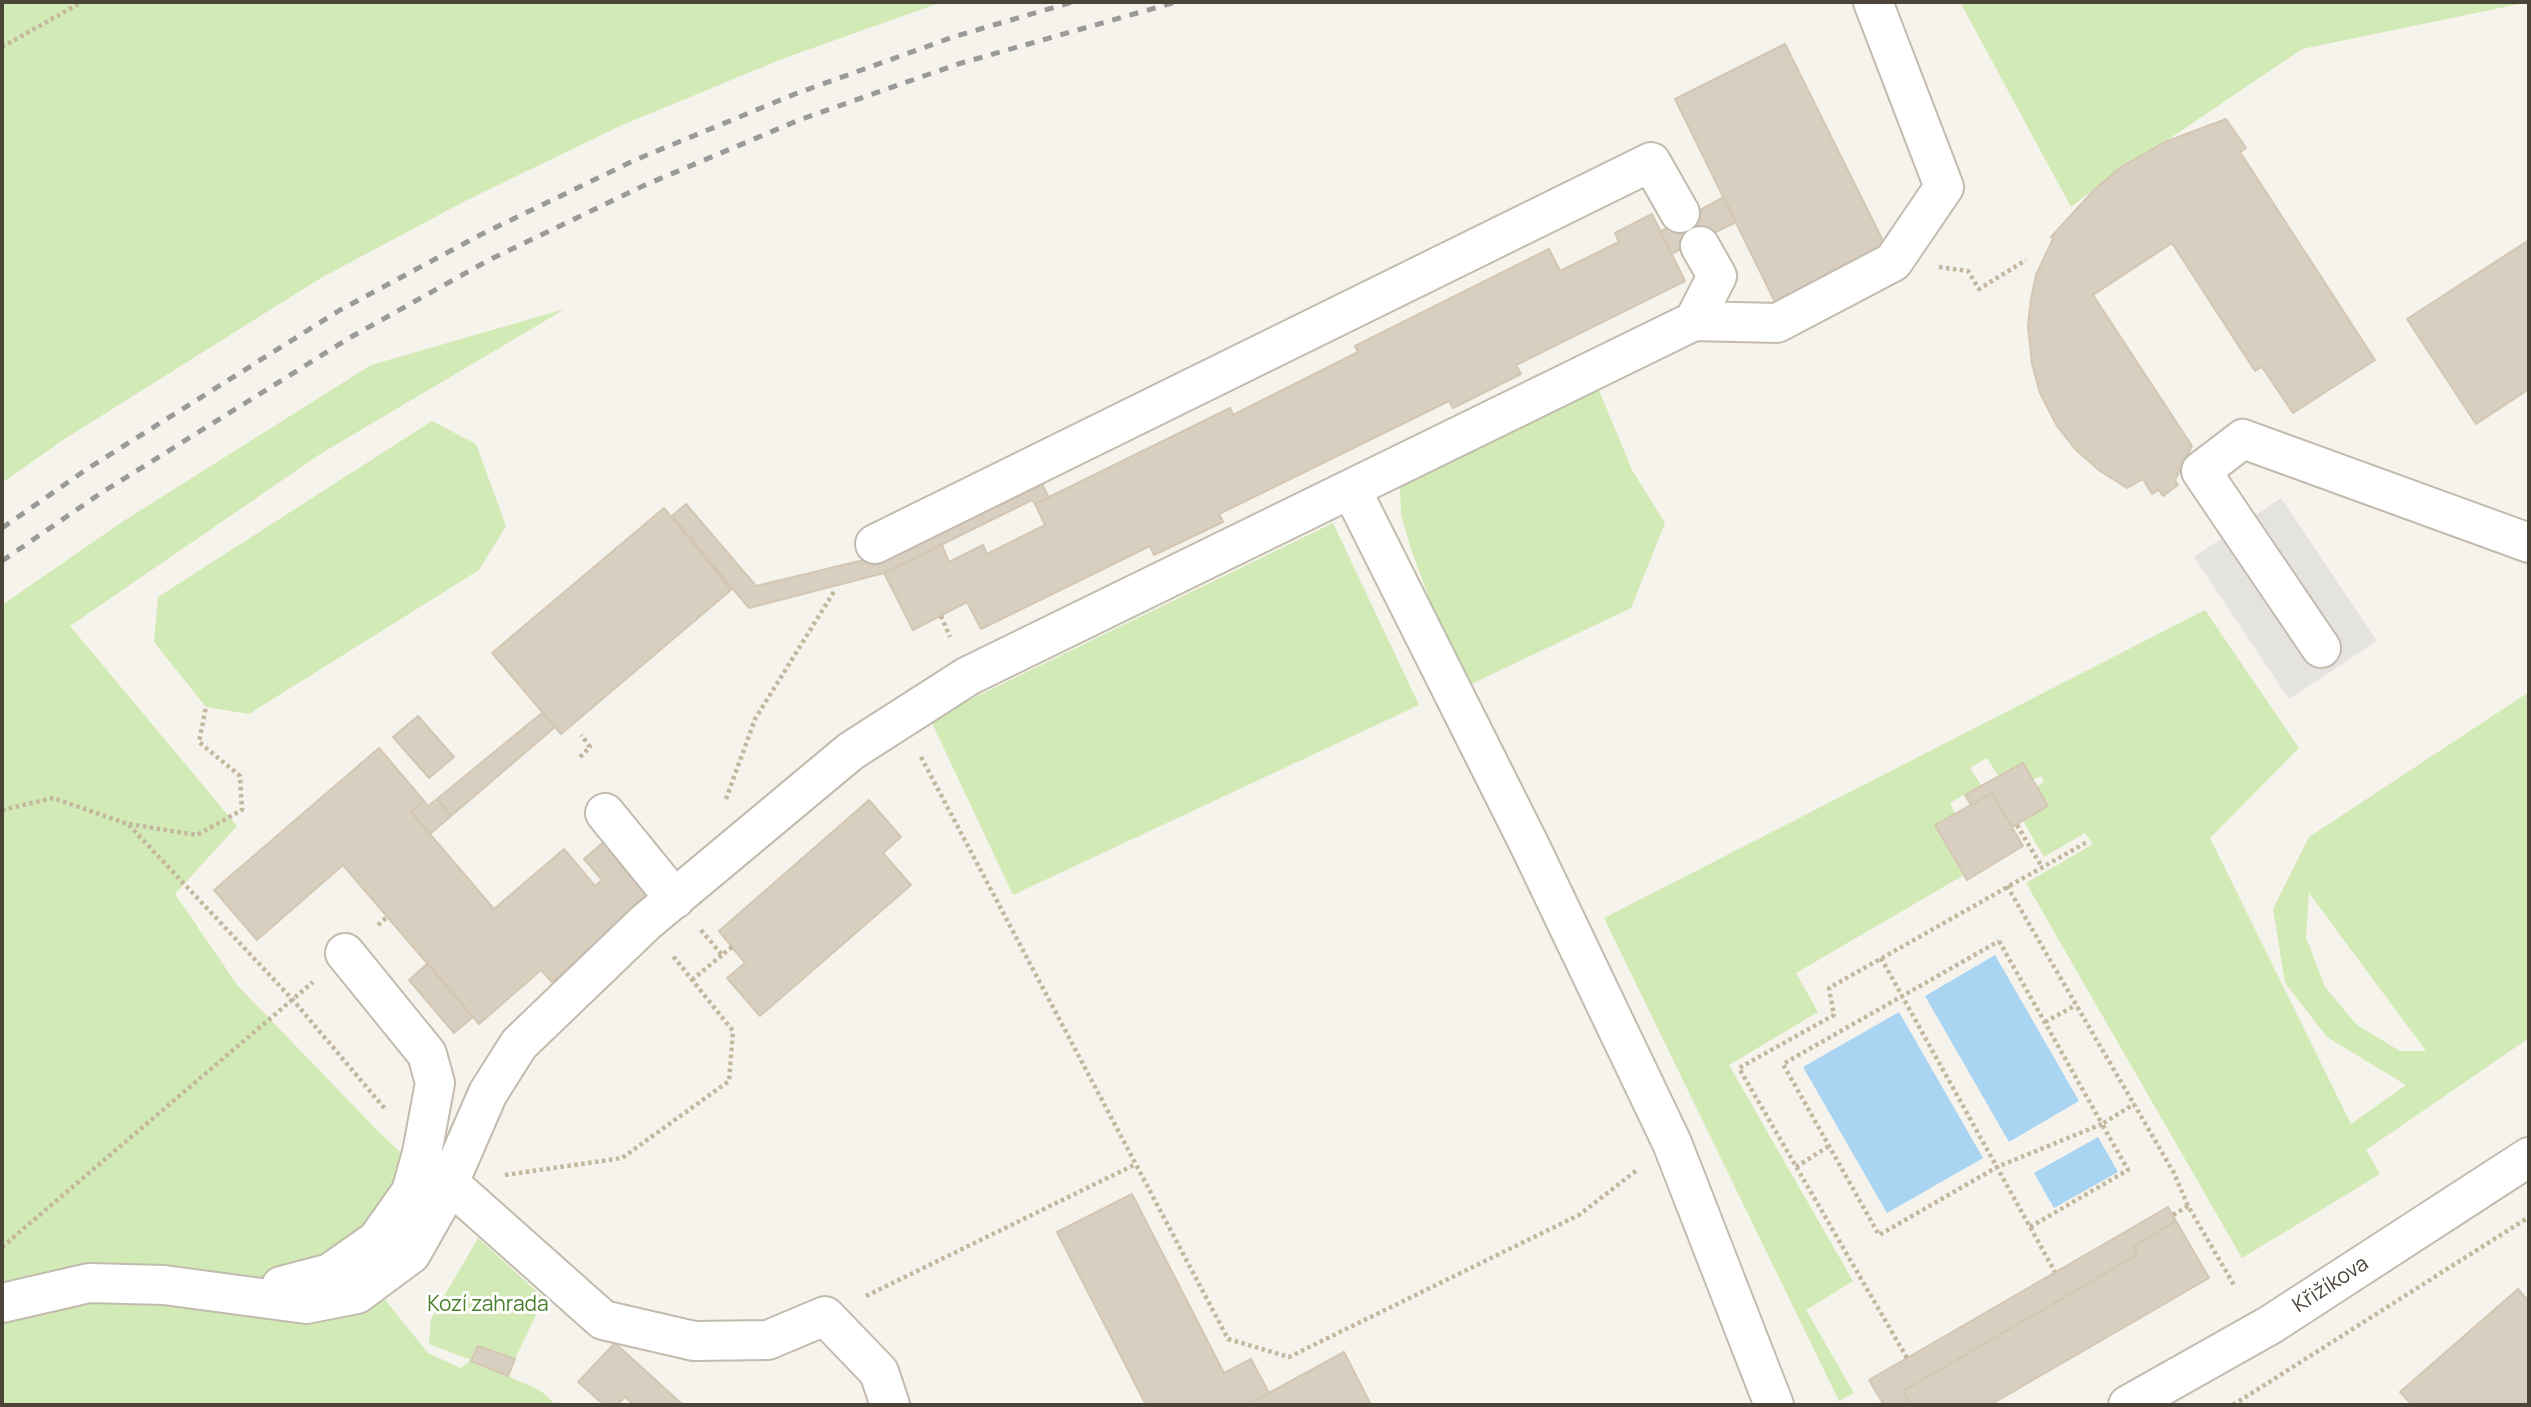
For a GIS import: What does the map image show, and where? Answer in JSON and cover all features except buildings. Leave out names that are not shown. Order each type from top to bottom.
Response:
[{"type":"street","points":[[2,1303],[89,1283],[164,1285],[306,1304],[357,1294],[411,1254],[449,1183],[488,1093],[519,1044],[661,910],[851,751],[968,676],[1694,321],[1777,323],[1893,262],[1944,187],[1874,2]]},
{"type":"street","points":[[875,544],[1651,162],[1680,213]]},
{"type":"street","points":[[1694,321],[1717,276],[1700,246]]},
{"type":"street","points":[[2320,648],[2201,471],[2243,439],[2529,543]]},
{"type":"street","points":[[1351,489],[1530,846],[1672,1143],[1774,1405]]},
{"type":"street","points":[[605,813],[661,910]]},
{"type":"street","points":[[242,1297],[330,1273],[377,1240],[411,1192],[422,1153],[435,1083],[427,1054],[345,953]]},
{"type":"street","name":"Křižíkova","points":[[2128,1405],[2270,1325],[2529,1157]]},
{"type":"street","points":[[449,1183],[603,1320],[694,1341],[768,1340],[825,1316],[879,1371],[890,1405]]},
{"type":"path","points":[[2,47],[82,2]]},
{"type":"path","points":[[1893,262],[1968,271],[1979,289],[2026,260]]},
{"type":"path","points":[[723,807],[755,719],[835,590]]},
{"type":"path","points":[[2,810],[53,798],[128,824],[197,835],[242,810],[240,776],[199,742],[206,707]]},
{"type":"path","points":[[901,720],[1228,1339],[1289,1357],[1580,1215],[1672,1143]]},
{"type":"path","points":[[580,757],[590,747],[581,735]]},
{"type":"path","points":[[128,824],[293,1000],[422,1153]]},
{"type":"path","points":[[2017,825],[2042,867]]},
{"type":"path","points":[[1907,1358],[1739,1068],[1834,1015],[1829,988],[2087,842]]},
{"type":"path","points":[[2007,886],[2174,1173],[2188,1206],[2234,1285]]},
{"type":"path","points":[[449,1183],[622,1158],[729,1081],[733,1031],[692,979],[661,910]]},
{"type":"path","points":[[2030,1227],[2128,1170],[2102,1124],[2045,1022],[1999,941],[1783,1064],[1879,1235],[1997,1167],[2102,1124],[2134,1104]]},
{"type":"path","points":[[2,1248],[345,953]]},
{"type":"path","points":[[692,979],[722,955]]},
{"type":"path","points":[[1881,958],[2055,1272]]},
{"type":"path","points":[[2045,1022],[2076,1005]]},
{"type":"path","points":[[1796,1167],[1829,1146]]},
{"type":"path","points":[[825,1316],[1136,1164]]},
{"type":"path","points":[[2173,1215],[2188,1206]]},
{"type":"path","points":[[2233,1405],[2529,1217]]},
{"type":"green space","points":[[2,2],[942,2],[782,59],[620,126],[465,201],[321,278],[66,438],[2,483]]},
{"type":"green space","points":[[1960,2],[2529,2],[2302,49],[2160,145],[2130,161],[2071,207]]},
{"type":"green space","name":"Kozí zahrada","points":[[565,309],[322,453],[70,626],[237,826],[175,894],[238,986],[376,1129],[455,1205],[377,1290],[428,1353],[461,1368],[471,1360],[429,1344],[431,1319],[478,1238],[544,1298],[515,1359],[478,1346],[472,1360],[541,1391],[556,1405],[2,1405],[2,605],[122,522],[371,365]]},
{"type":"green space","points":[[1598,388],[1632,470],[1665,523],[1631,608],[1463,688],[1413,555],[1401,516],[1400,487]]},
{"type":"green space","points":[[432,421],[476,444],[506,526],[479,570],[249,714],[206,707],[154,642],[158,597]]},
{"type":"green space","points":[[1333,523],[1419,705],[1013,895],[930,719]]},
{"type":"green space","points":[[2205,610],[2299,748],[2210,838],[2351,1124],[2406,1085],[2327,1037],[2285,983],[2273,909],[2309,837],[2529,692],[2529,1038],[2366,1150],[2380,1174],[2242,1258],[2026,883],[2093,844],[2085,833],[2044,857],[2023,821],[2048,806],[2037,786],[2044,782],[2041,776],[2033,780],[2023,763],[1999,777],[1987,758],[1970,768],[1981,785],[1950,803],[1955,814],[1936,825],[1964,875],[1796,973],[1818,1012],[1729,1065],[1853,1281],[1806,1310],[1854,1393],[1839,1401],[1604,918]],"holes":[[[2309,893],[2426,1051],[2400,1051],[2357,1025],[2325,987],[2306,937]]]},
{"type":"shaded area","points":[[2281,498],[2377,641],[2289,699],[2194,557]]},
{"type":"water","points":[[1995,955],[2079,1101],[2009,1142],[1925,996]]},
{"type":"water","points":[[1899,1012],[1983,1158],[1887,1213],[1803,1067]]},
{"type":"water","points":[[2098,1137],[2118,1172],[2054,1208],[2034,1173]]},
{"type":"railway","points":[[2,528],[87,469],[340,310],[482,234],[635,160],[795,94],[956,36],[1073,2]]},
{"type":"railway","points":[[2,561],[101,493],[351,337],[489,260],[645,185],[799,120],[958,64],[1176,2]]}]
